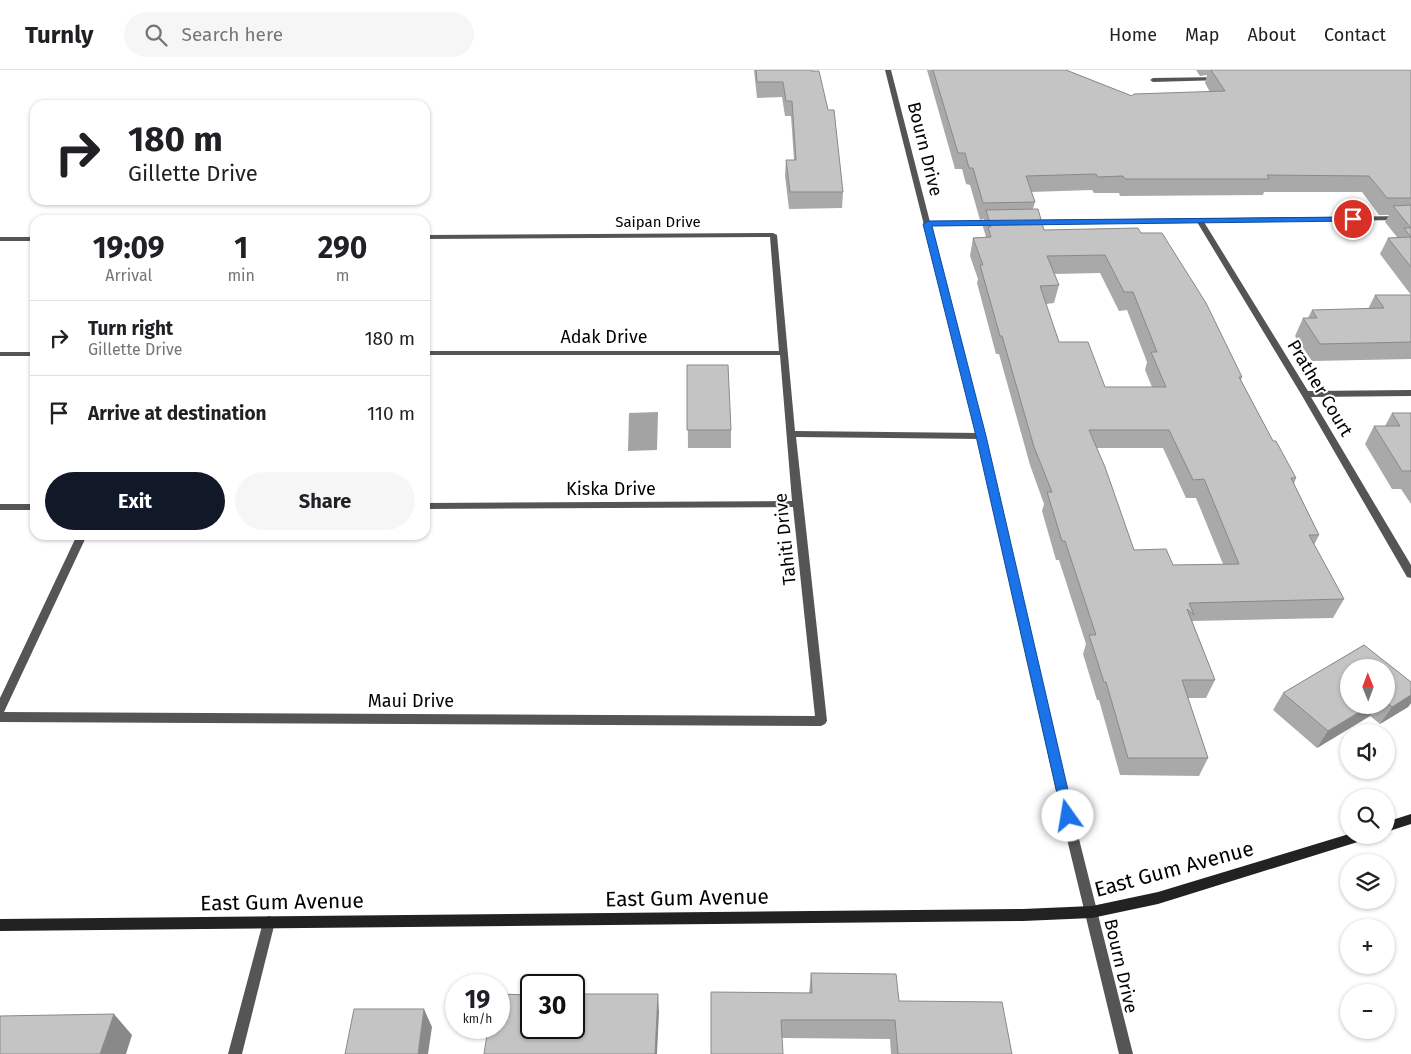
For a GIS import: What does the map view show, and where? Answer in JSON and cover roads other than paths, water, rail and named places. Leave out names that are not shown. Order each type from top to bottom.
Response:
[{"type":"street","name":"Bourn Drive","points":[[888,70],[981,436],[1072,834],[1126,1054]]},
{"type":"street","points":[[1153,80],[1232,79]]},
{"type":"street","points":[[1024,222],[1411,218]]},
{"type":"street","name":"Prather Court","points":[[1200,221],[1411,574]]},
{"type":"street","points":[[928,224],[1005,222]]},
{"type":"street","name":"Saipan Drive","points":[[430,237],[773,235],[784,353]]},
{"type":"street","points":[[0,239],[30,239]]},
{"type":"street","name":"Adak Drive","points":[[430,353],[784,353]]},
{"type":"street","name":"Tahiti Drive","points":[[784,353],[797,504],[821,721]]},
{"type":"street","points":[[0,354],[30,354]]},
{"type":"street","points":[[1305,394],[1411,393]]},
{"type":"street","points":[[791,434],[981,436]]},
{"type":"street","name":"Kiska Drive","points":[[430,506],[797,504]]},
{"type":"street","points":[[0,508],[30,507]]},
{"type":"street","points":[[0,710],[80,540]]},
{"type":"street","name":"Maui Drive","points":[[0,717],[821,721]]},
{"type":"street","points":[[1395,824],[1411,819]]},
{"type":"street","name":"East Gum Avenue","points":[[0,925],[1003,916],[1092,912],[1158,898],[1340,842]]},
{"type":"street","points":[[235,1054],[269,922]]}]
